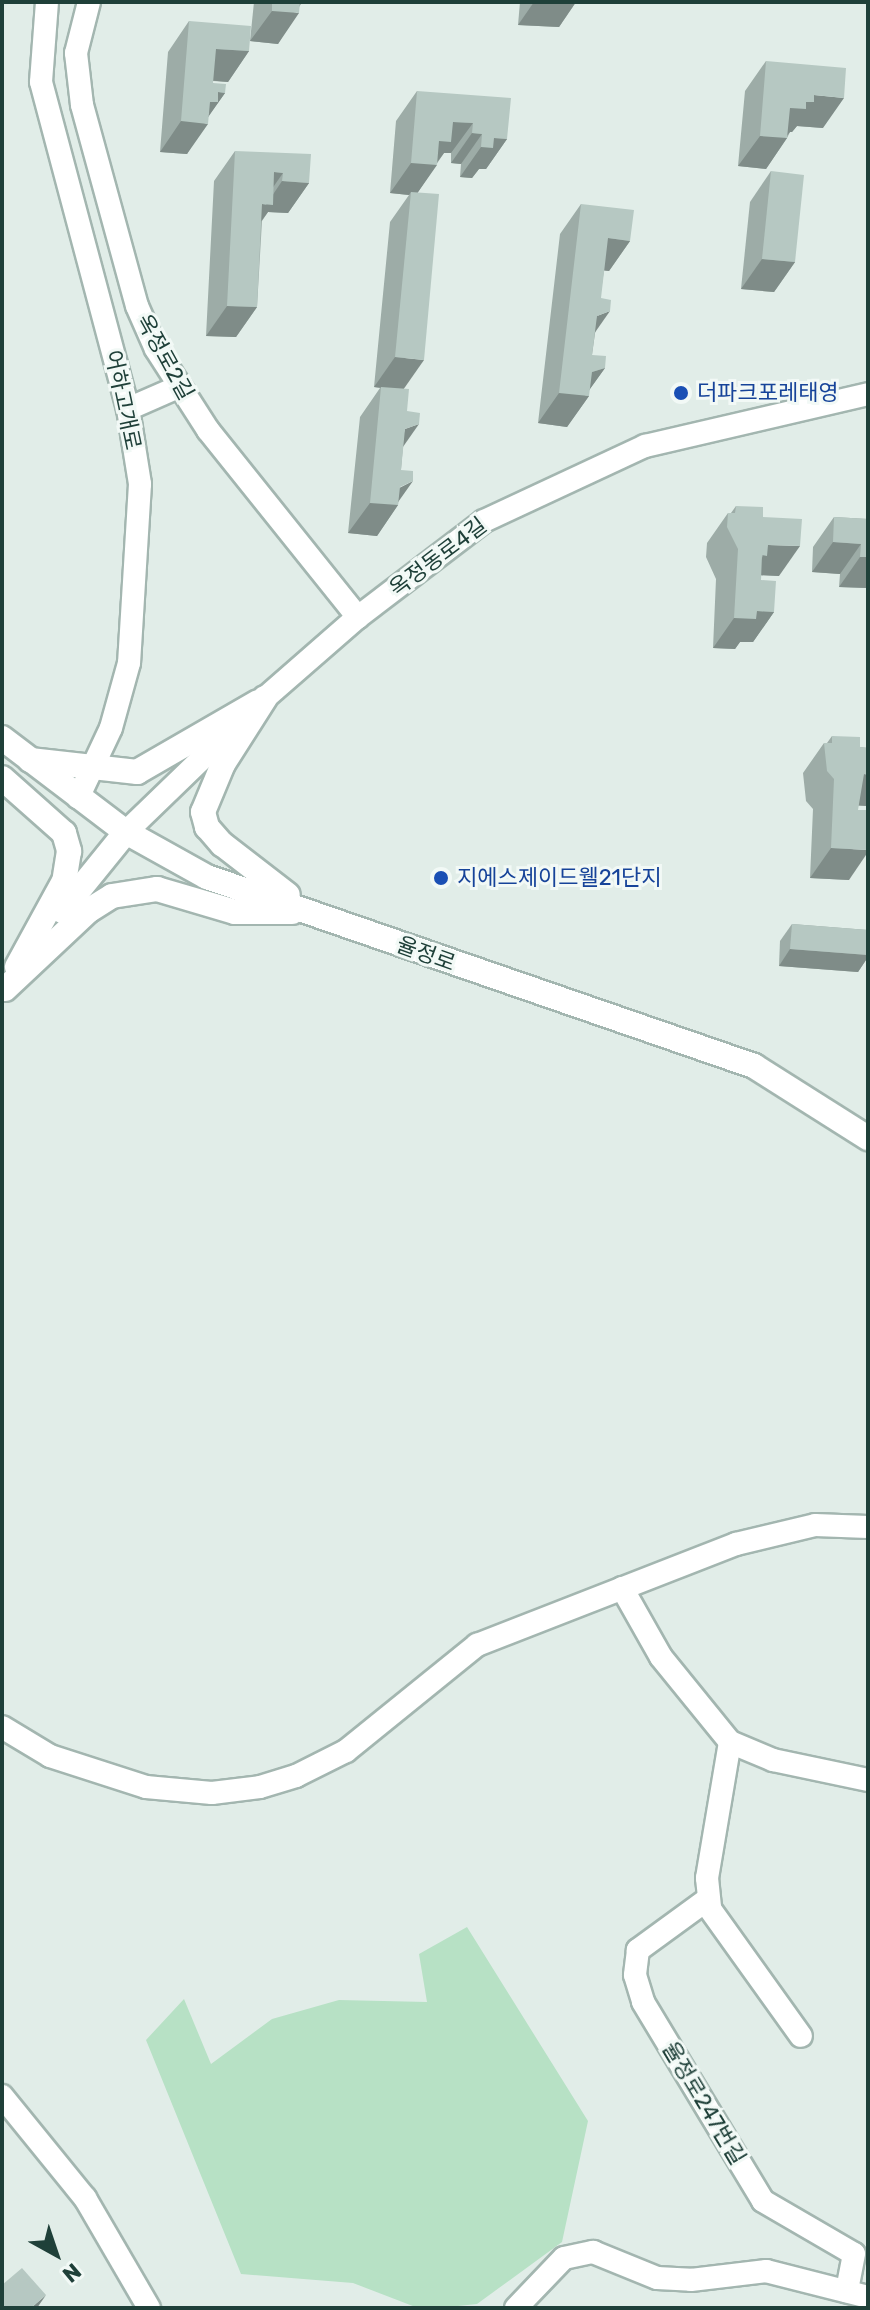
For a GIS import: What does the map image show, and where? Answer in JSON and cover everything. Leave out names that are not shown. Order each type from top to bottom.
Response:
[{"type":"main road","points":[[28,760],[92,770],[137,772],[165,760],[265,698]]},
{"type":"main road","points":[[265,698],[223,764],[203,812],[207,827],[222,844],[313,912]]},
{"type":"main road","name":"율정로","points":[[2,738],[126,832],[207,877],[754,1066],[868,1138]]},
{"type":"main road","points":[[2,778],[64,833],[69,851],[64,881],[4,992]]},
{"type":"main road","points":[[4,992],[126,832]]},
{"type":"main road","points":[[4,992],[88,911],[112,896],[157,889],[235,912],[313,912]]},
{"type":"street","name":"어하고개로","points":[[47,2],[39,49],[43,94],[128,409],[140,484],[134,619],[119,702],[78,798]]},
{"type":"street","name":"옥정로2길","points":[[89,2],[76,53],[82,105],[137,306],[178,387],[358,617]]},
{"type":"street","points":[[128,409],[178,387]]},
{"type":"street","name":"옥정동로4길","points":[[126,832],[265,698],[358,617],[484,521],[645,446],[868,394]]},
{"type":"street","points":[[2,1727],[50,1756],[134,1784],[212,1793],[260,1787],[296,1776],[346,1751],[477,1645],[622,1588],[783,1531],[815,1525],[868,1527]]},
{"type":"street","points":[[622,1588],[661,1657],[730,1742],[773,1760],[868,1780]]},
{"type":"street","points":[[730,1742],[708,1899],[710,1909],[801,2036]]},
{"type":"street","name":"율정로247번길","points":[[516,2308],[564,2258],[583,2252],[657,2278],[691,2280],[766,2271],[858,2294],[855,2260],[850,2250],[763,2201],[643,2002],[635,1975],[638,1950],[708,1899]]},
{"type":"street","points":[[2,2096],[85,2198],[149,2308]]},
{"type":"green space","points":[[467,1927],[588,2121],[562,2242],[477,2304],[439,2308],[418,2308],[353,2283],[241,2274],[146,2040],[184,1999],[211,2064],[272,2019],[339,2000],[427,2002],[419,1954]]},
{"type":"building","points":[[272,2],[300,2],[299,13],[272,11]]},
{"type":"building","points":[[189,21],[251,26],[249,51],[216,49],[213,83],[226,84],[225,93],[218,92],[218,102],[210,102],[208,124],[181,121]]},
{"type":"building","points":[[766,61],[846,68],[844,98],[814,95],[814,102],[806,102],[806,109],[790,108],[787,138],[760,136]]},
{"type":"building","points":[[417,91],[511,98],[507,139],[494,138],[493,148],[481,147],[482,134],[472,133],[473,123],[453,122],[451,142],[439,141],[437,165],[411,163]]},
{"type":"building","points":[[235,151],[311,154],[309,183],[282,181],[283,173],[274,172],[273,205],[262,204],[257,307],[227,306]]},
{"type":"building","points":[[771,171],[804,175],[795,262],[762,259]]},
{"type":"building","points":[[411,192],[439,194],[424,360],[395,357]]},
{"type":"building","points":[[581,204],[634,210],[630,241],[608,238],[601,298],[611,300],[610,311],[597,316],[592,355],[606,356],[605,368],[592,372],[589,396],[559,393]]},
{"type":"building","points":[[381,387],[409,389],[407,411],[420,413],[419,424],[405,429],[401,470],[413,471],[413,481],[400,487],[398,505],[370,503]]},
{"type":"building","points":[[736,506],[763,507],[763,517],[802,519],[800,546],[768,545],[767,556],[762,555],[761,580],[776,581],[774,612],[757,611],[756,619],[734,618],[738,549],[727,527],[728,513],[735,513]]},
{"type":"building","points":[[834,517],[868,519],[868,557],[860,557],[861,544],[833,542]]},
{"type":"building","points":[[832,736],[860,737],[860,747],[868,748],[868,775],[864,774],[858,810],[868,810],[868,850],[831,848],[834,779],[827,771],[824,743],[832,743]]},
{"type":"building","points":[[792,924],[868,930],[868,955],[790,949]]},
{"type":"building","points":[[22,2268],[46,2295],[31,2308],[2,2308],[2,2285]]},
{"type":"place","name":"더파크포레태영","points":[[681,393]]},
{"type":"place","name":"지에스제이드웰21단지","points":[[441,878]]}]
